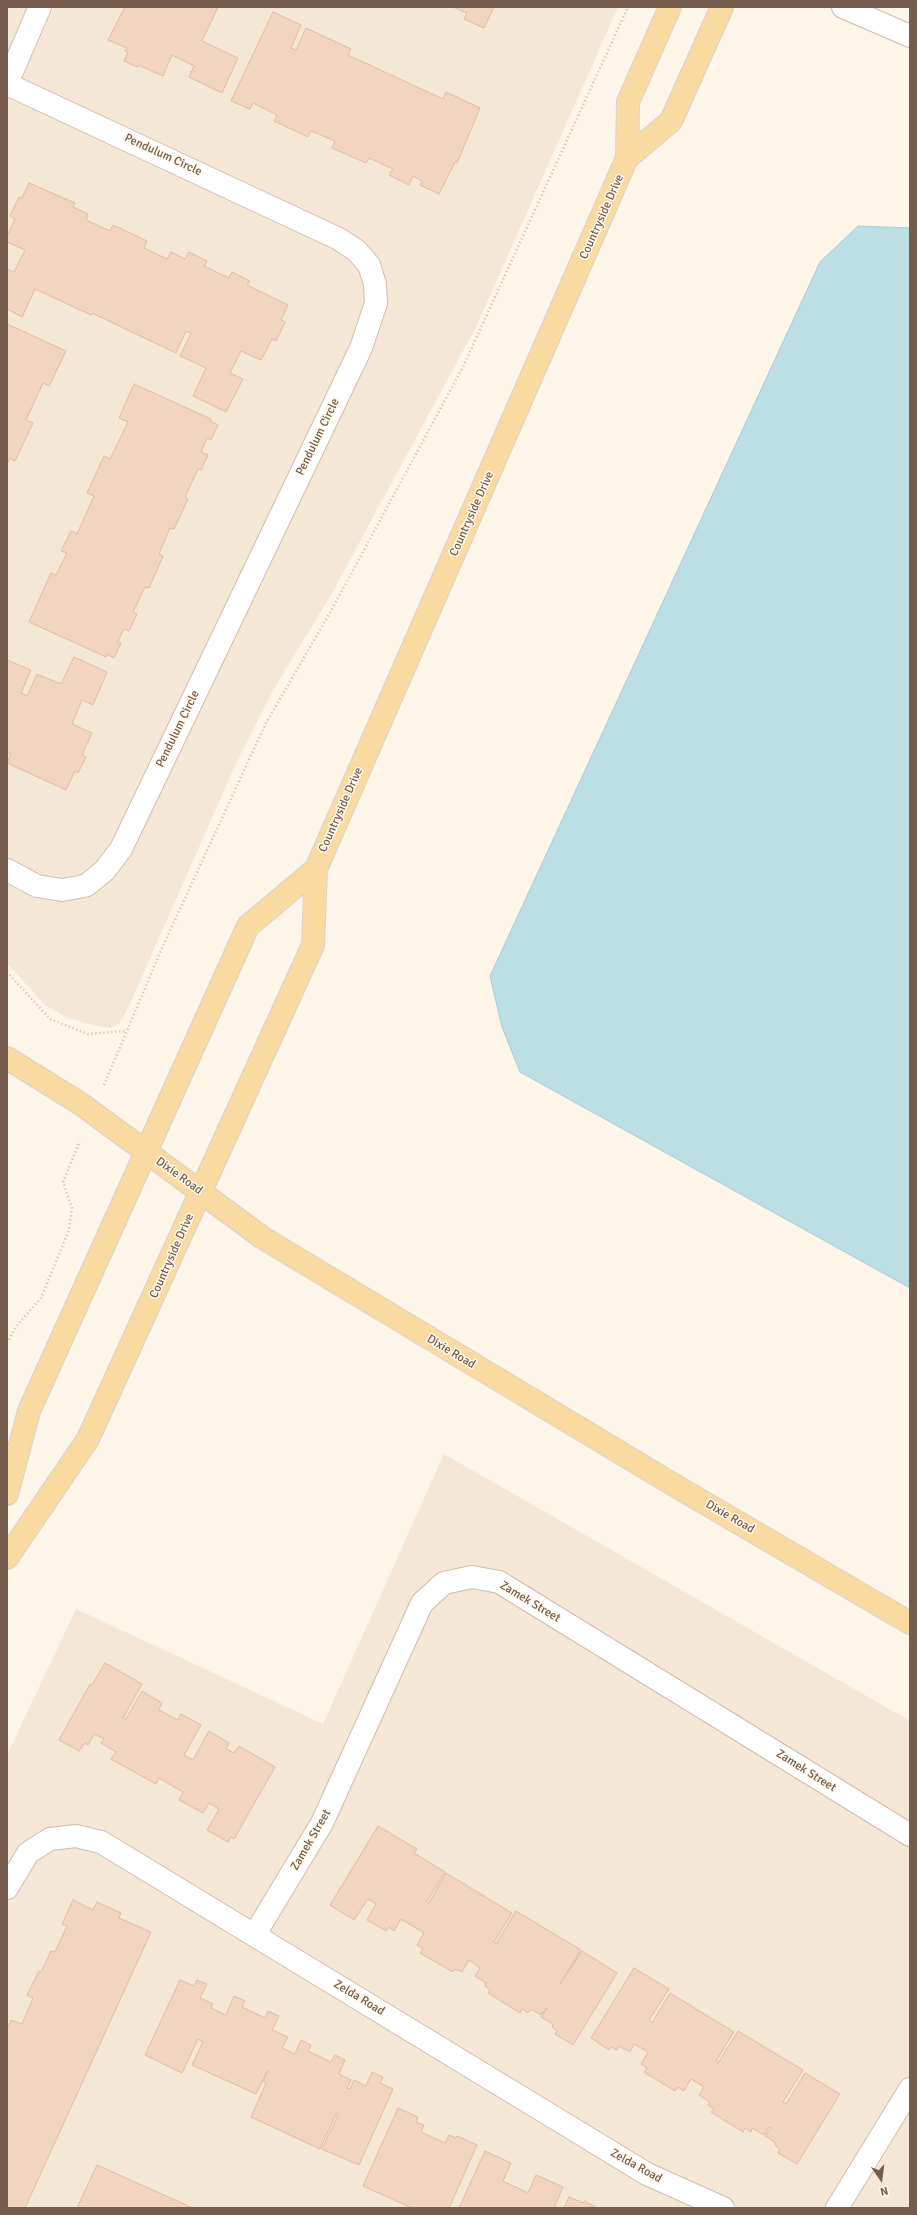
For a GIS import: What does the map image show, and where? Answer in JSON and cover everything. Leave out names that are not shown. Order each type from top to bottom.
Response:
[{"type":"main road","name":"Countryside Drive","points":[[7,1558],[88,1439],[313,945],[316,869],[628,158],[628,102],[670,7]]},
{"type":"main road","name":"Countryside Drive","points":[[628,158],[671,121],[722,7]]},
{"type":"main road","name":"Countryside Drive","points":[[7,1494],[29,1411],[248,926],[316,869]]},
{"type":"main road","name":"Dixie Road","points":[[7,1058],[81,1104],[263,1238],[666,1480],[910,1623]]},
{"type":"street","name":"Pendulum Circle","points":[[7,870],[37,886],[62,890],[79,887],[87,885],[105,870],[121,849],[361,348],[376,303],[375,284],[369,265],[356,251],[340,238],[7,83],[40,7]]},
{"type":"street","points":[[844,7],[910,36]]},
{"type":"street","name":"Zamek Street","points":[[255,1934],[322,1823],[422,1604],[444,1583],[472,1577],[500,1582],[910,1835]]},
{"type":"street","name":"Zelda Road","points":[[7,1888],[28,1854],[50,1839],[76,1836],[101,1842],[255,1934],[647,2174],[723,2208]]},
{"type":"street","points":[[838,2208],[910,2089]]},
{"type":"path","points":[[7,972],[50,1019],[88,1034],[126,1031],[129,1027],[162,948],[266,723],[331,610],[463,367],[628,7]]},
{"type":"path","points":[[7,1343],[18,1324],[41,1298],[69,1230],[72,1208],[63,1182]]},
{"type":"shaded area","points":[[7,7],[618,7],[477,325],[332,593],[275,687],[237,761],[129,1006],[120,1023],[110,1028],[68,1018],[45,1005],[7,963]]},
{"type":"shaded area","points":[[444,1454],[910,1721],[910,2208],[7,2208],[7,1755],[76,1609],[323,1724]]},
{"type":"water","points":[[858,226],[910,228],[910,1288],[520,1072],[502,1027],[490,976],[820,262]]},
{"type":"building","points":[[125,7],[218,7],[202,41],[238,58],[222,93],[189,77],[194,66],[172,55],[163,76],[138,65],[137,67],[124,61],[128,52],[125,51],[127,48],[108,40]]},
{"type":"building","points":[[453,7],[494,7],[484,28],[464,19],[467,13]]},
{"type":"building","points":[[273,12],[301,25],[291,48],[296,50],[306,28],[351,49],[348,55],[443,99],[446,92],[480,108],[457,163],[455,162],[439,194],[420,185],[422,181],[413,176],[409,185],[389,175],[393,169],[369,158],[366,163],[332,148],[335,141],[311,131],[308,137],[274,121],[277,115],[253,103],[250,109],[231,101]]},
{"type":"building","points":[[29,183],[75,203],[73,207],[88,214],[86,220],[110,231],[113,225],[147,241],[144,248],[167,259],[171,252],[185,259],[189,252],[207,261],[204,266],[229,278],[232,272],[250,281],[247,285],[288,305],[281,320],[285,322],[276,341],[272,339],[261,360],[241,351],[230,373],[243,379],[226,412],[193,396],[206,368],[180,356],[191,333],[186,331],[176,353],[92,313],[91,315],[35,289],[22,317],[7,309],[7,269],[14,272],[25,250],[7,242],[7,236],[15,219],[10,216],[19,197],[22,198]]},
{"type":"building","points":[[7,324],[66,351],[49,386],[43,383],[26,420],[33,423],[15,461],[10,458],[7,464]]},
{"type":"building","points":[[134,384],[211,419],[210,421],[218,425],[211,440],[207,438],[201,452],[208,455],[201,470],[198,469],[185,497],[188,499],[174,529],[170,528],[159,554],[163,556],[149,588],[145,587],[133,612],[137,614],[129,631],[124,629],[118,641],[121,643],[114,658],[107,654],[106,657],[29,622],[51,573],[56,575],[67,553],[61,551],[71,531],[77,534],[94,496],[87,493],[104,456],[110,459],[128,422],[119,418]]},
{"type":"building","points":[[74,657],[107,672],[93,705],[82,700],[72,724],[92,733],[82,755],[86,757],[78,773],[75,771],[66,790],[7,763],[11,754],[7,752],[7,660],[31,670],[21,693],[27,696],[37,674],[61,684]]},
{"type":"building","points":[[105,1663],[142,1684],[123,1718],[126,1719],[142,1691],[162,1703],[159,1710],[178,1720],[181,1714],[201,1725],[184,1755],[193,1760],[209,1731],[229,1743],[226,1749],[234,1753],[239,1746],[275,1767],[234,1839],[231,1837],[228,1842],[207,1830],[219,1809],[209,1803],[203,1813],[179,1800],[183,1792],[159,1778],[156,1784],[111,1759],[116,1752],[101,1743],[104,1739],[94,1734],[88,1745],[85,1743],[79,1751],[59,1740],[90,1684],[92,1685]]},
{"type":"building","points":[[378,1826],[417,1849],[414,1853],[445,1872],[427,1901],[429,1903],[446,1873],[512,1913],[494,1942],[496,1944],[516,1911],[581,1950],[560,1984],[582,1951],[617,1973],[573,2045],[555,2034],[557,2031],[552,2027],[553,2024],[541,2017],[547,2009],[546,2008],[541,2015],[531,2009],[528,2013],[522,2009],[520,2013],[488,1993],[490,1990],[485,1986],[486,1983],[475,1976],[480,1968],[469,1960],[462,1972],[455,1969],[453,1972],[420,1953],[423,1949],[417,1945],[424,1933],[401,1919],[394,1931],[389,1927],[386,1931],[367,1920],[376,1904],[368,1899],[354,1920],[330,1905]]},
{"type":"building","points":[[73,1900],[93,1910],[97,1902],[121,1913],[119,1918],[151,1932],[25,2208],[7,2208],[7,2029],[11,2020],[22,2024],[33,1998],[27,1995],[39,1971],[41,1972],[51,1951],[55,1952],[67,1926],[62,1924]]},
{"type":"building","points":[[634,1968],[669,1989],[649,2020],[652,2023],[670,1993],[734,2032],[716,2061],[718,2063],[738,2031],[803,2070],[783,2102],[786,2104],[805,2073],[840,2094],[797,2164],[778,2153],[780,2149],[775,2145],[776,2143],[765,2136],[771,2128],[769,2127],[764,2135],[752,2128],[751,2132],[745,2128],[743,2132],[711,2112],[714,2109],[708,2105],[710,2102],[699,2095],[704,2087],[691,2079],[684,2091],[678,2087],[675,2091],[644,2072],[647,2068],[641,2064],[648,2052],[634,2044],[630,2052],[619,2046],[617,2050],[611,2047],[609,2050],[591,2038]]},
{"type":"building","points":[[180,1980],[194,1986],[197,1980],[207,1984],[200,1998],[213,2004],[211,2008],[226,2015],[234,1996],[245,2001],[242,2007],[265,2018],[268,2011],[279,2016],[272,2030],[288,2037],[282,2048],[295,2054],[301,2040],[311,2045],[308,2051],[331,2062],[335,2055],[345,2060],[339,2074],[351,2080],[347,2088],[350,2089],[354,2080],[366,2086],[372,2072],[383,2077],[380,2083],[393,2089],[359,2165],[322,2149],[338,2115],[336,2114],[320,2149],[251,2117],[266,2083],[263,2081],[268,2070],[256,2094],[192,2065],[203,2042],[198,2039],[182,2073],[145,2055]]},
{"type":"building","points":[[398,2108],[418,2117],[416,2122],[424,2125],[421,2132],[445,2143],[449,2135],[456,2138],[457,2136],[477,2145],[449,2208],[412,2208],[363,2186]]},
{"type":"building","points":[[485,2151],[511,2163],[503,2181],[528,2193],[536,2175],[563,2187],[554,2208],[459,2208]]},
{"type":"building","points":[[97,2165],[193,2208],[77,2208]]},
{"type":"building","points":[[569,2197],[583,2203],[584,2201],[596,2207],[564,2208]]}]
